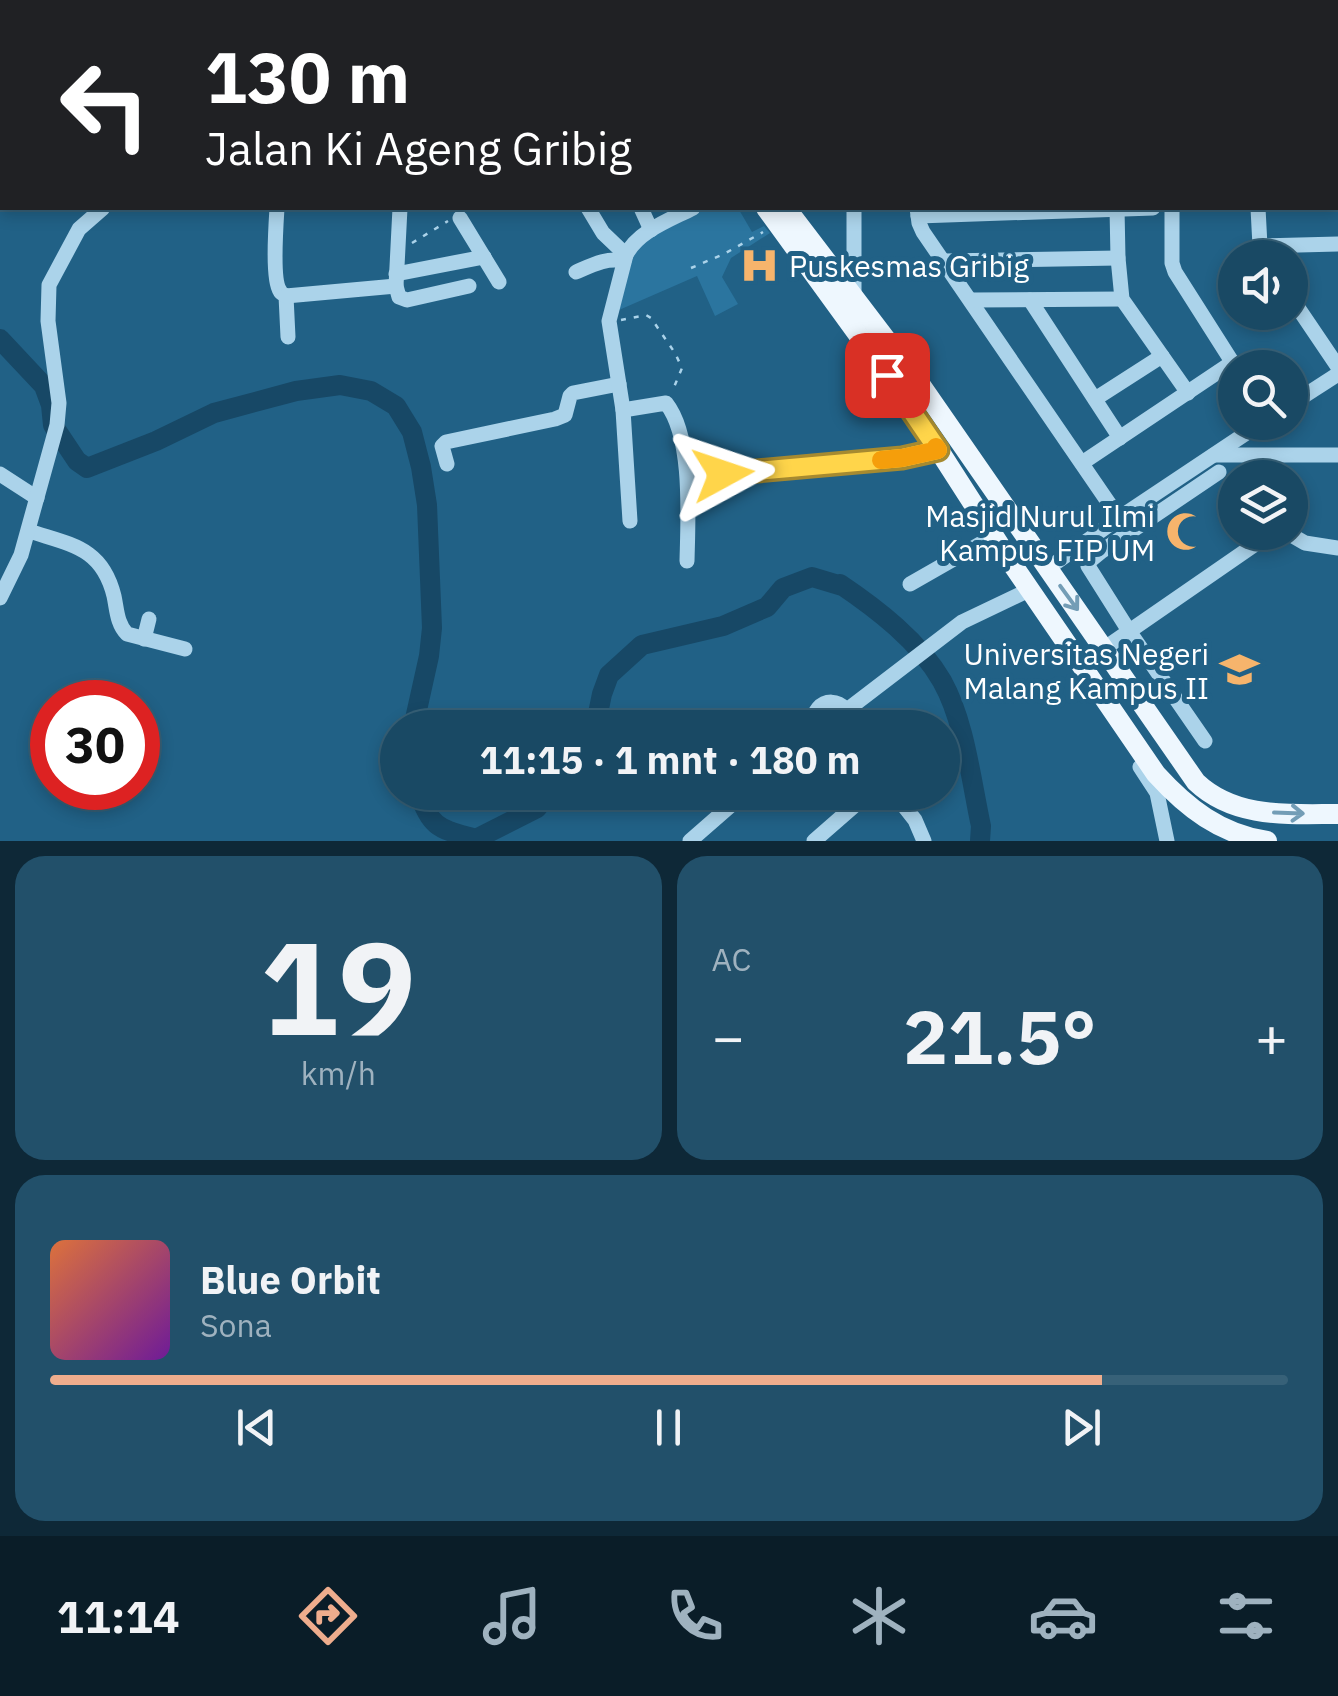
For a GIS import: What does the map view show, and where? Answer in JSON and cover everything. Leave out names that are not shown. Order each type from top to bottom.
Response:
[{"type":"main road","points":[[776,213],[854,297],[920,384],[1184,766],[1206,791],[1227,804],[1250,811],[1338,814]]},
{"type":"main road","points":[[776,213],[1156,774],[1205,819],[1243,839],[1268,841]]},
{"type":"main road","points":[[961,485],[980,472]]},
{"type":"street","points":[[0,598],[21,555],[57,426],[59,402],[48,321],[49,285],[79,230],[102,210]]},
{"type":"street","points":[[277,210],[276,276],[279,290],[286,296],[396,280],[484,257]]},
{"type":"street","points":[[400,210],[396,280],[397,294],[402,300],[469,286]]},
{"type":"street","points":[[589,210],[625,258]]},
{"type":"street","points":[[642,210],[651,230]]},
{"type":"street","points":[[630,521],[623,410],[610,324],[612,310],[630,246],[689,210]]},
{"type":"street","points":[[854,210],[854,297]]},
{"type":"street","points":[[1017,210],[918,212],[924,232],[1119,518]]},
{"type":"street","points":[[1116,210],[1122,299],[1188,394]]},
{"type":"street","points":[[1172,210],[1175,272],[1224,350]]},
{"type":"street","points":[[1258,210],[1262,240]]},
{"type":"street","points":[[458,217],[499,282]]},
{"type":"street","points":[[1308,247],[1338,244]]},
{"type":"street","points":[[576,272],[625,258]]},
{"type":"street","points":[[944,260],[1118,258]]},
{"type":"street","points":[[286,296],[288,337]]},
{"type":"street","points":[[972,300],[1122,299]]},
{"type":"street","points":[[1030,300],[1120,438]]},
{"type":"street","points":[[1308,322],[1338,366]]},
{"type":"street","points":[[1094,399],[1162,356]]},
{"type":"street","points":[[1308,393],[1338,374]]},
{"type":"street","points":[[1082,463],[1218,375]]},
{"type":"street","points":[[446,464],[442,446],[446,442],[554,419],[568,412],[573,392],[619,384]]},
{"type":"street","points":[[623,410],[668,403],[678,428],[688,477],[687,561]]},
{"type":"street","points":[[1047,569],[1236,440]]},
{"type":"street","points":[[688,477],[902,458],[938,450]]},
{"type":"street","points":[[1214,455],[1338,455]]},
{"type":"street","points":[[1200,465],[1218,472]]},
{"type":"street","points":[[0,474],[36,498]]},
{"type":"street","points":[[1205,741],[1088,566],[1091,560],[1218,480]]},
{"type":"street","points":[[28,531],[94,557],[108,574],[122,630],[130,636],[185,648]]},
{"type":"street","points":[[910,584],[994,536]]},
{"type":"street","points":[[1308,544],[1338,548]]},
{"type":"street","points":[[1105,648],[1247,550]]},
{"type":"street","points":[[816,710],[822,704],[835,703],[847,710],[940,636],[1030,590]]},
{"type":"street","points":[[144,639],[148,620]]},
{"type":"street","points":[[1136,744],[1136,760],[1158,797],[1167,841]]},
{"type":"street","points":[[690,841],[725,810]]},
{"type":"street","points":[[814,841],[849,810]]},
{"type":"street","points":[[907,810],[916,820],[918,838]]},
{"type":"path","points":[[691,268],[724,254],[776,213]]},
{"type":"path","points":[[398,251],[458,217]]},
{"type":"path","points":[[612,310],[617,321],[646,314],[652,318],[675,353],[682,368],[668,403]]},
{"type":"shaded area","points":[[699,210],[739,210],[752,232],[764,226],[770,233],[731,258],[722,277],[738,304],[715,316],[697,276],[619,310],[634,252],[661,229]]},
{"type":"waterway","points":[[0,339],[44,386],[53,425],[77,461],[87,468],[214,413],[296,391],[340,385],[371,391],[396,406],[412,432],[427,505],[432,628],[417,710]]},
{"type":"waterway","points":[[599,710],[609,675],[642,645],[723,626],[767,607],[783,588],[812,577],[840,584],[909,639],[933,666],[955,710]]},
{"type":"waterway","points":[[960,729],[981,826],[980,841]]},
{"type":"waterway","points":[[426,810],[439,826],[476,839],[533,810]]},
{"type":"slow traffic","points":[[881,460],[938,450],[936,447]]},
{"type":"place","name":"Puskesmas Gribig","points":[[759,265]]},
{"type":"place","name":"Masjid Nurul Ilmi Kampus FIP UM","points":[[1185,532]]},
{"type":"place","name":"Universitas Negeri Malang Kampus II","points":[[1239,670]]},
{"type":"route","points":[[723,474],[902,458],[938,450],[887,375]]}]
